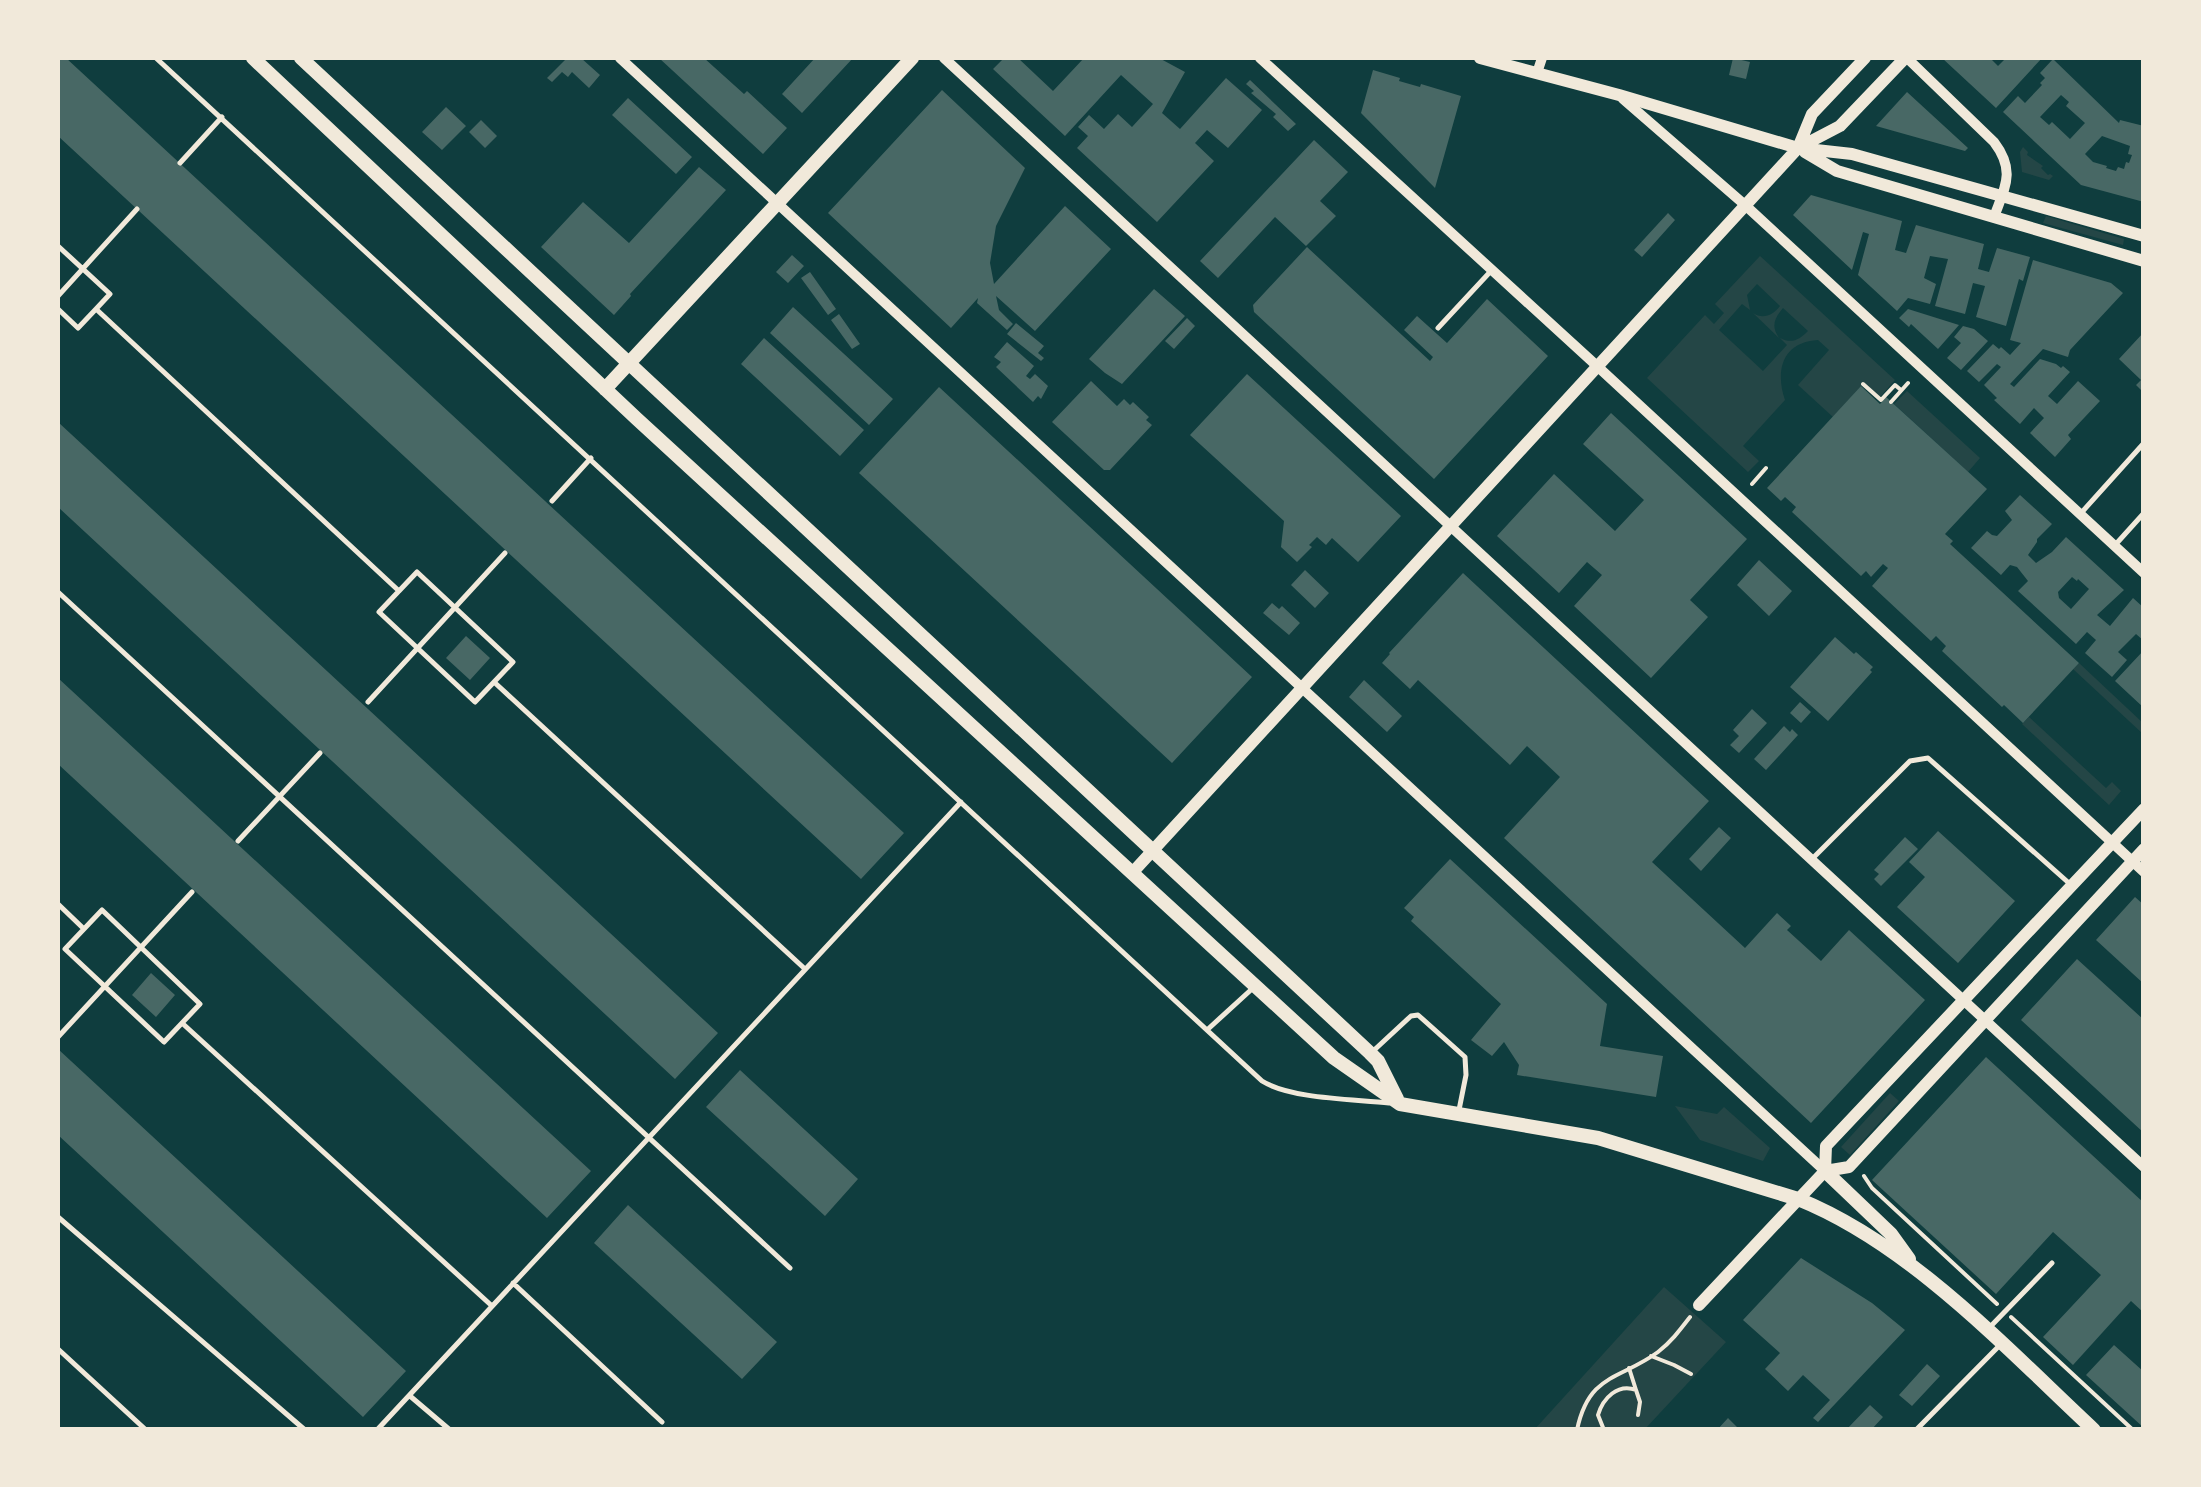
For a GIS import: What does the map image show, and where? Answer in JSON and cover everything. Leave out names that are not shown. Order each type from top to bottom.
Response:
[{"type":"main road","points":[[254,58],[1334,1058],[1400,1104],[1598,1138],[1826,1210],[1946,1291],[2094,1430]]},
{"type":"main road","points":[[301,58],[1370,1053],[1400,1104]]},
{"type":"main road","points":[[606,388],[912,58]]},
{"type":"main road","points":[[1825,1172],[1891,1234],[1919,1272]]},
{"type":"street","points":[[620,58],[1825,1172]]},
{"type":"street","points":[[944,58],[2144,1167]]},
{"type":"street","points":[[1261,58],[2144,872]]},
{"type":"street","points":[[1480,58],[1798,148],[1852,154],[2144,236]]},
{"type":"street","points":[[1536,73],[1542,58]]},
{"type":"street","points":[[1798,148],[1812,114],[1864,58]]},
{"type":"street","points":[[1133,872],[1798,148],[1840,126],[1906,58],[2003,154],[2008,172],[1994,217]]},
{"type":"street","points":[[1619,95],[1745,205],[2144,573]]},
{"type":"street","points":[[1798,148],[1837,171],[2144,261]]},
{"type":"street","points":[[1825,1172],[1826,1146],[2144,810]]},
{"type":"street","points":[[1699,1305],[1825,1172],[1849,1167],[2144,849]]},
{"type":"lane","points":[[156,58],[1272,1087],[1290,1093],[1400,1104]]},
{"type":"lane","points":[[180,163],[222,117]]},
{"type":"lane","points":[[58,296],[137,210]]},
{"type":"lane","points":[[58,246],[110,294],[78,328],[58,309]]},
{"type":"lane","points":[[1438,328],[1492,270]]},
{"type":"lane","points":[[96,310],[399,591]]},
{"type":"lane","points":[[2080,514],[2144,443]]},
{"type":"lane","points":[[552,501],[591,458]]},
{"type":"lane","points":[[2114,546],[2144,513]]},
{"type":"lane","points":[[368,702],[505,553]]},
{"type":"lane","points":[[417,572],[513,662],[475,702],[379,612],[399,591],[417,572]]},
{"type":"lane","points":[[58,592],[790,1268]]},
{"type":"lane","points":[[494,682],[805,969]]},
{"type":"lane","points":[[238,842],[320,754]]},
{"type":"lane","points":[[1811,860],[1910,761],[1928,758],[2073,886]]},
{"type":"lane","points":[[377,1430],[961,802]]},
{"type":"lane","points":[[58,1037],[192,892]]},
{"type":"lane","points":[[58,904],[84,929]]},
{"type":"lane","points":[[102,910],[200,1004],[164,1042],[65,949],[84,929],[102,910]]},
{"type":"lane","points":[[1208,1030],[1256,986]]},
{"type":"lane","points":[[1370,1053],[1411,1016],[1418,1015],[1462,1052],[1466,1060],[1458,1113]]},
{"type":"lane","points":[[182,1023],[492,1306]]},
{"type":"lane","points":[[58,1217],[305,1430]]},
{"type":"lane","points":[[1986,1330],[2052,1263]]},
{"type":"lane","points":[[513,1283],[662,1422]]},
{"type":"lane","points":[[1921,1428],[2001,1344]]},
{"type":"lane","points":[[58,1349],[146,1430]]},
{"type":"lane","points":[[409,1395],[450,1430]]},
{"type":"path","points":[[1891,402],[1908,383]]},
{"type":"path","points":[[1863,384],[1880,400],[1895,385],[1901,390]]},
{"type":"path","points":[[1752,484],[1766,468]]},
{"type":"path","points":[[1578,1430],[1584,1407],[1598,1387],[1651,1356],[1679,1332],[1699,1305]]},
{"type":"path","points":[[1651,1356],[1691,1374]]},
{"type":"path","points":[[1629,1368],[1640,1402],[1638,1416]]},
{"type":"path","points":[[1604,1430],[1598,1415],[1606,1399],[1619,1390],[1636,1390]]},
{"type":"shaded area","points":[[2023,147],[2053,176],[2049,180],[2022,172]]},
{"type":"shaded area","points":[[2046,216],[2124,239],[2123,245],[2043,223]]},
{"type":"shaded area","points":[[1760,256],[1895,380],[1880,397],[1864,383],[1833,417],[1798,385],[1829,350],[1818,340],[1796,346],[1782,369],[1785,400],[1743,446],[1759,461],[1748,472],[1647,378],[1705,315],[1714,324],[1724,313],[1715,304]],"holes":[[[1757,284],[1780,306],[1768,316],[1753,313],[1779,338],[1775,323],[1783,308],[1808,331],[1795,340],[1780,338],[1787,345],[1763,371],[1719,330],[1742,304],[1750,310],[1747,295]]]},
{"type":"shaded area","points":[[1907,391],[1980,458],[1968,472],[1894,404]]},
{"type":"shaded area","points":[[2079,663],[2143,723],[2143,734],[2073,669]]},
{"type":"shaded area","points":[[2029,717],[2106,788],[2112,782],[2121,791],[2109,805],[2022,724]]},
{"type":"shaded area","points":[[1890,1093],[1899,1101],[1850,1155],[1841,1147]]},
{"type":"shaded area","points":[[1675,1106],[1717,1114],[1724,1107],[1770,1148],[1763,1161],[1700,1140]]},
{"type":"shaded area","points":[[1664,1287],[1726,1342],[1645,1429],[1534,1430]]},
{"type":"building","points":[[58,58],[66,58],[904,833],[861,879],[58,136]]},
{"type":"building","points":[[567,58],[581,58],[600,75],[589,88],[572,72],[568,77],[562,72],[552,82],[547,78]]},
{"type":"building","points":[[659,58],[704,58],[787,128],[763,154]]},
{"type":"building","points":[[815,58],[853,58],[802,113],[782,94]]},
{"type":"building","points":[[1004,58],[1018,58],[1053,91],[1084,58],[1159,58],[1185,72],[1162,113],[1180,129],[1226,78],[1262,110],[1228,148],[1207,130],[1195,143],[1214,161],[1157,222],[1077,148],[1088,136],[1078,127],[1089,115],[1104,129],[1118,114],[1132,127],[1153,104],[1121,75],[1065,136],[993,69]]},
{"type":"building","points":[[1733,58],[1750,62],[1746,79],[1729,75]]},
{"type":"building","points":[[1942,58],[1990,58],[1998,66],[2006,58],[2042,58],[1996,108]]},
{"type":"building","points":[[2053,59],[2119,123],[2120,120],[2144,126],[2144,202],[2081,185],[2003,112],[2018,96],[2025,103],[2042,85],[2045,78],[2040,73]],"holes":[[[2061,95],[2069,102],[2066,106],[2085,123],[2070,139],[2052,122],[2049,125],[2040,117]],[[2102,136],[2130,146],[2128,154],[2132,155],[2124,169],[2106,168],[2085,154]]]},
{"type":"building","points":[[1373,70],[1400,78],[1399,81],[1461,96],[1435,188],[1361,113]]},
{"type":"building","points":[[1250,80],[1296,124],[1288,131],[1273,117],[1276,114],[1251,93],[1254,91],[1246,84]]},
{"type":"building","points":[[942,90],[1025,168],[996,226],[990,263],[994,284],[1065,206],[1111,249],[1035,331],[996,296],[999,310],[1013,324],[1007,330],[977,303],[978,298],[951,328],[828,213]]},
{"type":"building","points":[[1907,92],[1968,148],[1965,151],[1876,126]]},
{"type":"building","points":[[628,98],[692,157],[676,174],[612,115]]},
{"type":"building","points":[[446,107],[466,126],[442,150],[422,132]]},
{"type":"building","points":[[481,120],[497,136],[485,148],[469,132]]},
{"type":"building","points":[[1314,140],[1348,172],[1320,201],[1336,216],[1306,246],[1275,217],[1218,278],[1200,261]]},
{"type":"building","points":[[699,167],[726,190],[614,315],[541,247],[583,202],[629,243]]},
{"type":"building","points":[[1811,195],[1902,221],[1895,250],[1906,253],[1916,225],[1984,244],[1978,269],[1989,272],[1997,248],[2030,257],[2023,281],[2019,279],[2006,326],[1976,317],[1985,286],[1973,283],[1965,314],[1935,306],[1948,259],[1930,256],[1924,278],[1936,284],[1930,304],[1908,298],[1897,311],[1858,275],[1869,234],[1863,232],[1852,270],[1793,215]]},
{"type":"building","points":[[1668,213],[1675,220],[1642,257],[1634,250]]},
{"type":"building","points":[[1307,247],[1430,361],[1433,357],[1404,330],[1417,316],[1447,343],[1487,299],[1548,356],[1434,479],[1254,312],[1253,305]]},
{"type":"building","points":[[792,255],[804,266],[788,283],[776,272]]},
{"type":"building","points":[[2033,260],[2111,283],[2123,293],[2070,350],[2068,357],[2043,349],[2010,384],[2014,387],[2040,359],[2070,372],[2048,396],[2057,404],[2078,381],[2100,401],[2068,435],[2071,439],[2055,457],[2030,433],[2044,418],[2034,408],[2020,424],[1984,385],[2001,367],[1997,364],[1979,382],[1967,371],[1993,344],[2010,355],[2021,343],[2010,340]]},
{"type":"building","points":[[810,272],[836,309],[828,315],[801,278]]},
{"type":"building","points":[[1154,289],[1185,316],[1122,384],[1089,359]]},
{"type":"building","points":[[793,307],[893,399],[869,425],[770,333]]},
{"type":"building","points":[[1908,309],[1959,325],[1938,349],[1899,318]]},
{"type":"building","points":[[839,314],[860,344],[852,349],[831,320]]},
{"type":"building","points":[[1187,318],[1195,326],[1174,349],[1165,341]]},
{"type":"building","points":[[1016,323],[1044,346],[1038,353],[1044,358],[1041,361],[1007,334]]},
{"type":"building","points":[[1963,326],[1974,329],[1988,341],[1961,370],[1947,358],[1961,343],[1954,337]]},
{"type":"building","points":[[2144,332],[2144,393],[2136,385],[2141,380],[2119,359]]},
{"type":"building","points":[[764,338],[864,430],[840,456],[741,364]]},
{"type":"building","points":[[1007,342],[1034,366],[1026,376],[1030,379],[1035,374],[1048,386],[1041,399],[1038,396],[1033,402],[996,367],[1001,362],[994,357]]},
{"type":"building","points":[[1247,374],[1401,516],[1358,562],[1332,538],[1326,545],[1317,537],[1297,562],[1281,547],[1284,521],[1190,435]]},
{"type":"building","points":[[1091,381],[1117,406],[1124,399],[1130,405],[1133,402],[1152,425],[1110,470],[1104,470],[1052,422]]},
{"type":"building","points":[[1861,386],[1880,404],[1886,397],[1987,489],[1945,534],[1953,541],[1950,544],[2079,663],[2023,723],[1942,651],[1946,646],[1936,636],[1931,641],[1872,586],[1888,568],[1883,564],[1871,577],[1866,571],[1861,576],[1792,512],[1796,507],[1785,497],[1781,501],[1767,488]]},
{"type":"building","points":[[939,387],[1252,677],[1172,763],[859,473]]},
{"type":"building","points":[[1611,413],[1747,539],[1690,600],[1708,617],[1651,678],[1574,606],[1602,575],[1587,562],[1559,593],[1497,536],[1554,474],[1615,531],[1644,500],[1583,444]]},
{"type":"building","points":[[58,422],[718,1033],[675,1079],[58,507]]},
{"type":"building","points":[[2020,495],[2052,524],[2028,555],[2036,563],[2066,537],[2124,590],[2097,615],[2110,626],[2133,598],[2144,608],[2144,641],[2136,634],[2118,652],[2127,660],[2112,677],[2085,653],[2096,640],[2087,632],[2076,644],[2018,591],[2028,581],[2017,567],[2010,565],[2001,575],[1971,548],[1987,531],[1997,536],[2012,520],[2005,511]],"holes":[[[2072,577],[2089,589],[2071,609],[2058,592]]]},
{"type":"building","points":[[1759,560],[1792,591],[1769,616],[1737,585]]},
{"type":"building","points":[[1305,570],[1329,593],[1315,608],[1291,585]]},
{"type":"building","points":[[1463,573],[1709,801],[1652,862],[1745,948],[1777,913],[1791,926],[1787,930],[1821,961],[1849,930],[1925,1000],[1811,1123],[1504,838],[1560,777],[1527,746],[1510,765],[1418,680],[1410,689],[1382,663]]},
{"type":"building","points":[[1272,603],[1279,609],[1282,606],[1300,623],[1289,635],[1263,613]]},
{"type":"building","points":[[466,636],[490,658],[470,680],[446,658]]},
{"type":"building","points":[[1835,637],[1873,667],[1828,721],[1790,687]]},
{"type":"building","points":[[2144,650],[2144,708],[2115,681]]},
{"type":"building","points":[[58,678],[591,1171],[547,1218],[58,764]]},
{"type":"building","points":[[1364,680],[1402,716],[1387,732],[1349,697]]},
{"type":"building","points":[[1800,702],[1811,712],[1801,723],[1790,713]]},
{"type":"building","points":[[1752,709],[1767,723],[1739,753],[1730,745],[1739,736],[1733,730]]},
{"type":"building","points":[[1784,726],[1798,735],[1766,770],[1754,759]]},
{"type":"building","points":[[1719,827],[1731,838],[1701,871],[1689,859]]},
{"type":"building","points":[[1938,831],[2015,901],[1958,963],[1897,907],[1925,877],[1909,862]]},
{"type":"building","points":[[1905,837],[1918,849],[1881,886],[1874,879],[1879,874],[1874,870]]},
{"type":"building","points":[[1450,859],[1607,1004],[1600,1046],[1663,1056],[1656,1097],[1517,1075],[1519,1065],[1504,1042],[1492,1056],[1471,1040],[1501,1004],[1411,921],[1414,917],[1404,908]]},
{"type":"building","points":[[2135,897],[2144,905],[2144,984],[2096,940]]},
{"type":"building","points":[[2077,959],[2144,1020],[2144,1133],[2021,1020]]},
{"type":"building","points":[[151,973],[175,995],[156,1017],[132,995]]},
{"type":"building","points":[[58,1049],[406,1371],[363,1417],[58,1135]]},
{"type":"building","points":[[1986,1057],[2144,1203],[2144,1313],[2131,1301],[2073,1365],[2043,1337],[2101,1275],[2053,1232],[1996,1294],[1872,1180]]},
{"type":"building","points":[[740,1070],[858,1179],[825,1216],[706,1107]]},
{"type":"building","points":[[628,1205],[777,1342],[742,1379],[594,1243]]},
{"type":"building","points":[[1801,1258],[1872,1303],[1905,1330],[1818,1422],[1813,1418],[1830,1400],[1803,1375],[1788,1391],[1765,1369],[1780,1353],[1743,1320]]},
{"type":"building","points":[[2114,1345],[2144,1372],[2144,1428],[2086,1375]]},
{"type":"building","points":[[1927,1364],[1940,1376],[1912,1406],[1899,1395]]},
{"type":"building","points":[[1870,1405],[1883,1417],[1871,1430],[1846,1430]]},
{"type":"building","points":[[1728,1418],[1740,1430],[1717,1430]]}]
